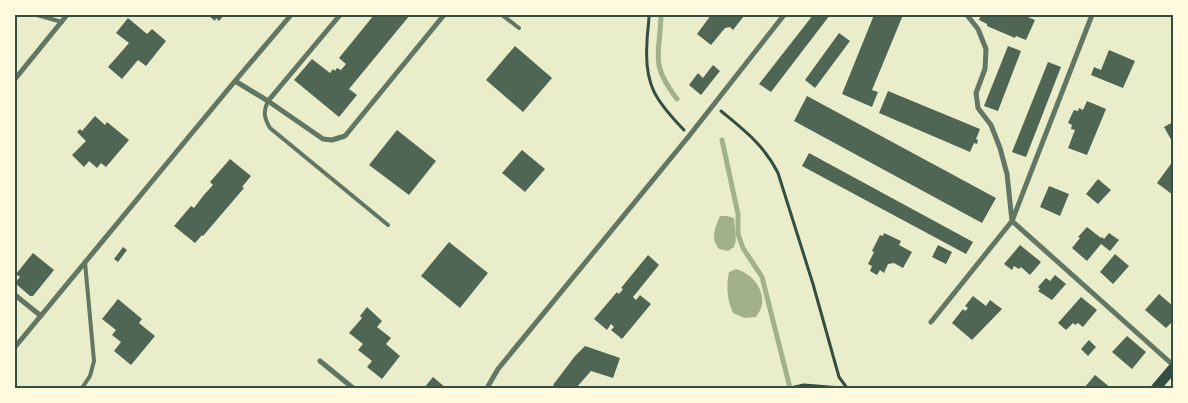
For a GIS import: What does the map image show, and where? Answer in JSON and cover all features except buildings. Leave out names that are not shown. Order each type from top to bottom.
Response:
[{"type":"main road","points":[[1156,388],[1173,367]]},
{"type":"street","points":[[15,79],[67,15]]},
{"type":"street","points":[[15,347],[235,80],[291,15]]},
{"type":"street","points":[[268,101],[340,15]]},
{"type":"street","points":[[235,80],[323,139],[332,140],[345,136],[444,15]]},
{"type":"street","points":[[967,15],[978,29],[986,49],[985,69],[976,93],[978,108],[990,125],[1000,148],[1007,174],[1012,221],[1173,367]]},
{"type":"street","points":[[931,322],[1012,221],[1092,15]]},
{"type":"street","points":[[487,388],[493,376],[504,362],[714,105],[780,16]]},
{"type":"street","points":[[15,295],[41,316]]},
{"type":"street","points":[[320,361],[353,388]]},
{"type":"lane","points":[[37,15],[62,22]]},
{"type":"lane","points":[[502,15],[519,28]]},
{"type":"lane","points":[[268,101],[264,109],[265,119],[270,128],[388,225]]},
{"type":"lane","points":[[82,388],[90,376],[94,361],[85,262]]},
{"type":"path","points":[[649,15],[646,63],[654,94],[662,107],[689,136]]},
{"type":"path","points":[[714,105],[753,138],[769,157],[778,173],[814,284],[839,377],[847,388]]},
{"type":"path","points":[[790,388],[804,385],[841,388]]},
{"type":"shaded area","points":[[720,216],[734,218],[736,240],[734,247],[728,251],[719,249],[714,237]]},
{"type":"shaded area","points":[[736,269],[750,276],[760,288],[762,303],[756,317],[744,318],[733,313],[728,298],[728,283],[729,272]]},
{"type":"waterway","points":[[661,15],[658,50],[659,67],[677,99]]},
{"type":"waterway","points":[[722,140],[738,214],[738,234],[743,248],[762,277],[790,388]]}]
